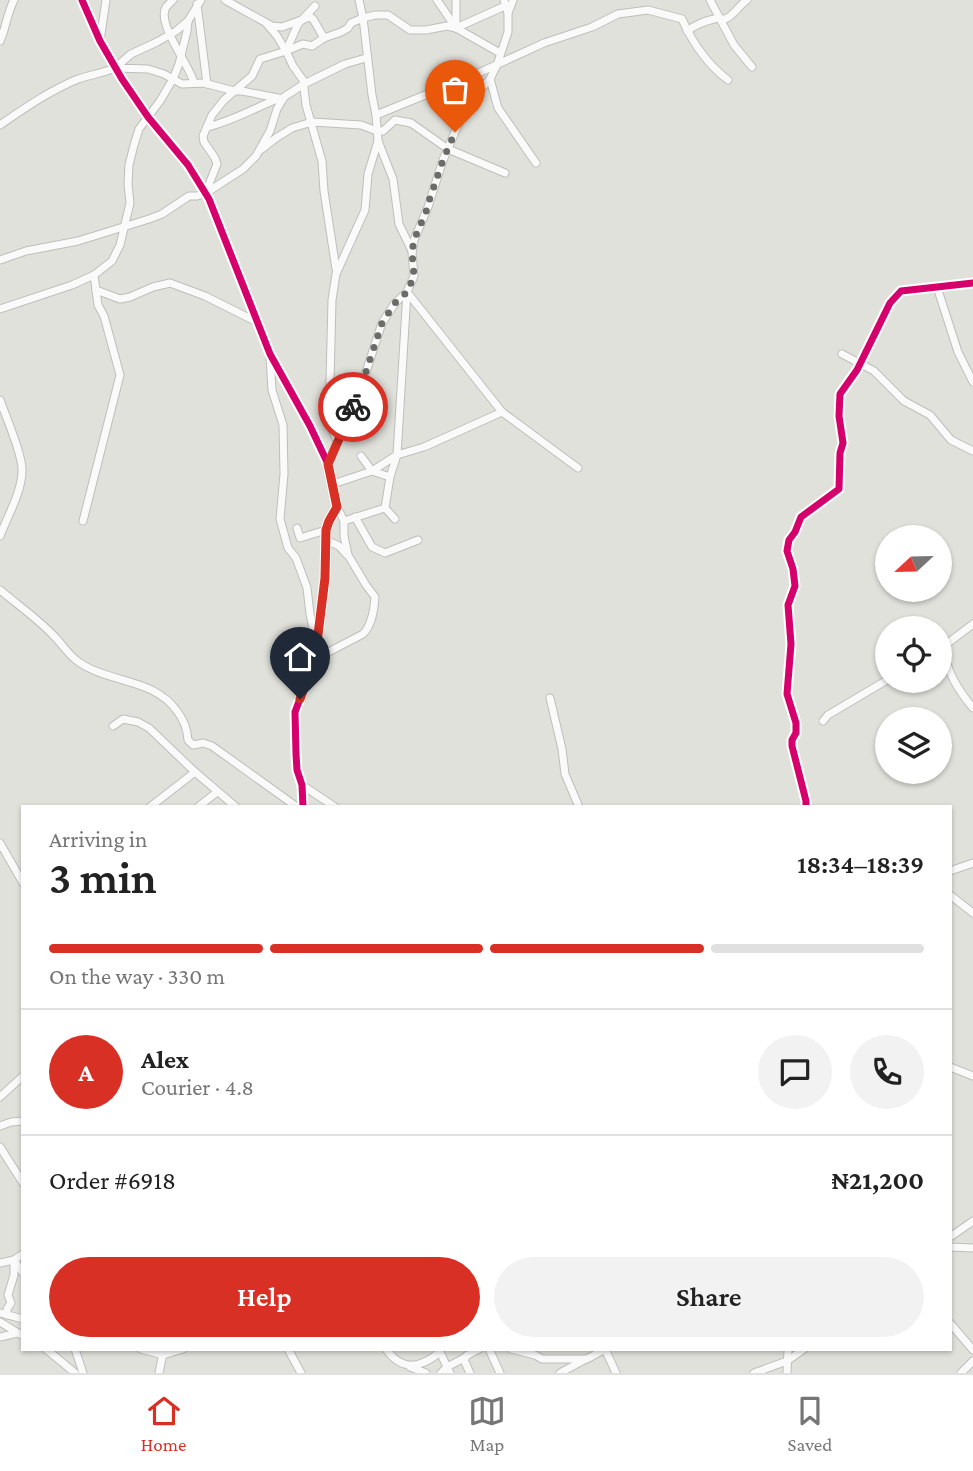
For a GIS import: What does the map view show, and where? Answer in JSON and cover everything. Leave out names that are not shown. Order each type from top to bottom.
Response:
[{"type":"street","points":[[0,41],[14,0]]},
{"type":"street","points":[[82,0],[115,68],[148,117],[186,162],[209,199],[270,354],[328,464],[337,507],[344,521],[348,555]]},
{"type":"street","points":[[100,41],[106,2],[115,0]]},
{"type":"street","points":[[173,0],[167,5],[163,17],[194,83]]},
{"type":"street","points":[[225,0],[272,26],[282,27],[310,17],[324,38]]},
{"type":"street","points":[[359,0],[378,141],[393,179],[398,224],[412,252]]},
{"type":"street","points":[[438,0],[456,28]]},
{"type":"street","points":[[456,0],[456,28]]},
{"type":"street","points":[[456,28],[506,6],[513,0]]},
{"type":"street","points":[[710,0],[734,45],[752,67]]},
{"type":"street","points":[[687,31],[693,26],[728,18],[747,0]]},
{"type":"street","points":[[0,125],[30,104],[81,78],[115,68],[131,54],[170,35],[188,20],[198,2]]},
{"type":"street","points":[[198,2],[207,84]]},
{"type":"street","points":[[286,51],[295,29],[314,6]]},
{"type":"street","points":[[385,508],[397,456],[407,292],[414,276],[414,240],[461,118],[490,79],[496,65],[508,32],[506,6]]},
{"type":"street","points":[[376,115],[618,14],[648,10],[682,19],[698,50],[714,69],[728,80]]},
{"type":"street","points":[[206,193],[218,164],[203,136],[212,115],[252,76],[260,59],[303,44],[313,46],[348,28],[351,23],[375,15],[388,15],[410,30],[447,26],[456,28],[500,53]]},
{"type":"street","points":[[0,309],[72,285],[94,275],[112,261],[120,244],[130,203],[129,165],[139,129],[173,79],[188,20]]},
{"type":"street","points":[[264,22],[277,37],[303,80],[306,105],[322,161],[336,274],[332,300],[329,422],[337,441]]},
{"type":"street","points":[[207,127],[237,118],[280,99],[345,64],[366,58]]},
{"type":"street","points":[[115,68],[148,69],[164,74],[181,85],[207,84],[280,99]]},
{"type":"street","points":[[490,79],[498,107],[536,163]]},
{"type":"street","points":[[260,152],[280,99]]},
{"type":"street","points":[[0,260],[26,251],[78,241],[162,214],[189,195],[206,193],[243,169],[276,138],[292,128],[312,122],[361,125],[377,131],[386,128],[395,120],[411,123],[447,149],[505,173]]},
{"type":"street","points":[[336,274],[365,210],[368,174],[378,141]]},
{"type":"street","points":[[83,522],[120,375],[104,316],[98,305],[94,275]]},
{"type":"street","points":[[96,290],[120,299],[170,283],[205,296],[259,323]]},
{"type":"street","points":[[806,805],[792,746],[796,723],[787,694],[791,644],[788,605],[795,586],[787,551],[789,540],[801,517],[839,489],[840,453],[843,443],[839,415],[840,394],[860,363],[890,303],[901,291],[973,283]]},
{"type":"street","points":[[937,287],[958,352],[973,382]]},
{"type":"street","points":[[407,292],[502,412],[578,468]]},
{"type":"street","points":[[328,464],[362,384],[382,323],[395,303],[407,292]]},
{"type":"street","points":[[270,354],[272,390],[283,425],[281,519],[288,548],[296,558],[307,588],[317,646]]},
{"type":"street","points":[[842,354],[874,371],[904,401],[930,415],[951,440],[973,451]]},
{"type":"street","points":[[0,400],[22,470],[19,488],[0,536]]},
{"type":"street","points":[[333,484],[372,471],[397,456],[424,447],[502,412]]},
{"type":"street","points":[[361,456],[372,471],[390,477]]},
{"type":"street","points":[[303,805],[302,785],[297,770],[295,712],[315,659],[325,578],[326,530],[337,507]]},
{"type":"street","points":[[344,521],[385,508]]},
{"type":"street","points":[[385,508],[395,519]]},
{"type":"street","points":[[324,511],[329,521]]},
{"type":"street","points":[[355,517],[372,547],[385,554],[418,540]]},
{"type":"street","points":[[297,528],[300,538],[326,530]]},
{"type":"street","points":[[315,659],[368,629],[375,597],[348,555],[339,546],[326,540]]},
{"type":"street","points":[[0,590],[52,634],[76,660],[95,671],[163,695],[182,718],[187,727],[188,740],[193,745],[203,743],[212,746],[294,805]]},
{"type":"street","points":[[952,640],[973,624]]},
{"type":"street","points":[[952,677],[973,708]]},
{"type":"street","points":[[823,721],[828,715],[875,687]]},
{"type":"street","points":[[550,698],[565,774],[578,805]]},
{"type":"street","points":[[113,726],[123,719],[149,728],[233,805]]},
{"type":"street","points":[[153,805],[195,772]]},
{"type":"street","points":[[302,785],[332,805]]},
{"type":"street","points":[[201,805],[217,792]]},
{"type":"street","points":[[0,843],[21,880]]},
{"type":"street","points":[[952,870],[973,863]]},
{"type":"street","points":[[952,897],[973,913]]},
{"type":"street","points":[[952,1068],[973,1076]]},
{"type":"street","points":[[0,1097],[21,1078]]},
{"type":"street","points":[[0,1126],[21,1121]]},
{"type":"street","points":[[0,1147],[21,1180]]},
{"type":"street","points":[[952,1236],[973,1221]]},
{"type":"street","points":[[952,1247],[973,1248]]},
{"type":"street","points":[[0,1263],[21,1255]]},
{"type":"street","points":[[14,1260],[21,1270]]},
{"type":"street","points":[[14,1260],[14,1275],[8,1295],[11,1303],[4,1314],[21,1318]]},
{"type":"street","points":[[0,1322],[20,1335]]},
{"type":"street","points":[[952,1325],[973,1350]]},
{"type":"street","points":[[0,1338],[20,1335]]},
{"type":"street","points":[[48,1351],[75,1373]]},
{"type":"street","points":[[76,1351],[83,1373]]},
{"type":"street","points":[[159,1373],[163,1351]]},
{"type":"street","points":[[289,1351],[301,1373]]},
{"type":"street","points":[[388,1351],[400,1363],[426,1373]]},
{"type":"street","points":[[410,1366],[431,1360],[441,1351],[446,1371],[475,1351]]},
{"type":"street","points":[[490,1351],[500,1373]]},
{"type":"street","points":[[519,1351],[541,1359],[587,1359]]},
{"type":"street","points":[[550,1358],[559,1373],[601,1351]]},
{"type":"street","points":[[606,1351],[616,1373]]},
{"type":"street","points":[[787,1373],[788,1351]]},
{"type":"street","points":[[754,1373],[787,1361],[801,1351]]},
{"type":"street","points":[[466,1356],[464,1360],[470,1373]]},
{"type":"street","points":[[961,1373],[973,1361]]},
{"type":"cycle path","points":[[82,0],[100,41],[122,79],[148,117],[188,165],[209,199],[270,354],[328,464],[337,507],[326,530],[325,578],[315,659],[295,712],[297,770],[302,785],[303,805]]},
{"type":"cycle path","points":[[806,805],[792,746],[796,723],[787,694],[791,644],[788,605],[795,586],[787,551],[789,540],[801,517],[839,489],[840,453],[843,443],[839,416],[840,394],[857,370],[890,303],[901,291],[973,283]]},
{"type":"way so far","points":[[353,407],[382,323],[395,303],[407,292],[414,276],[414,240],[455,132]]},
{"type":"route","points":[[300,699],[315,659],[325,578],[326,530],[337,507],[328,464],[353,407]]}]
